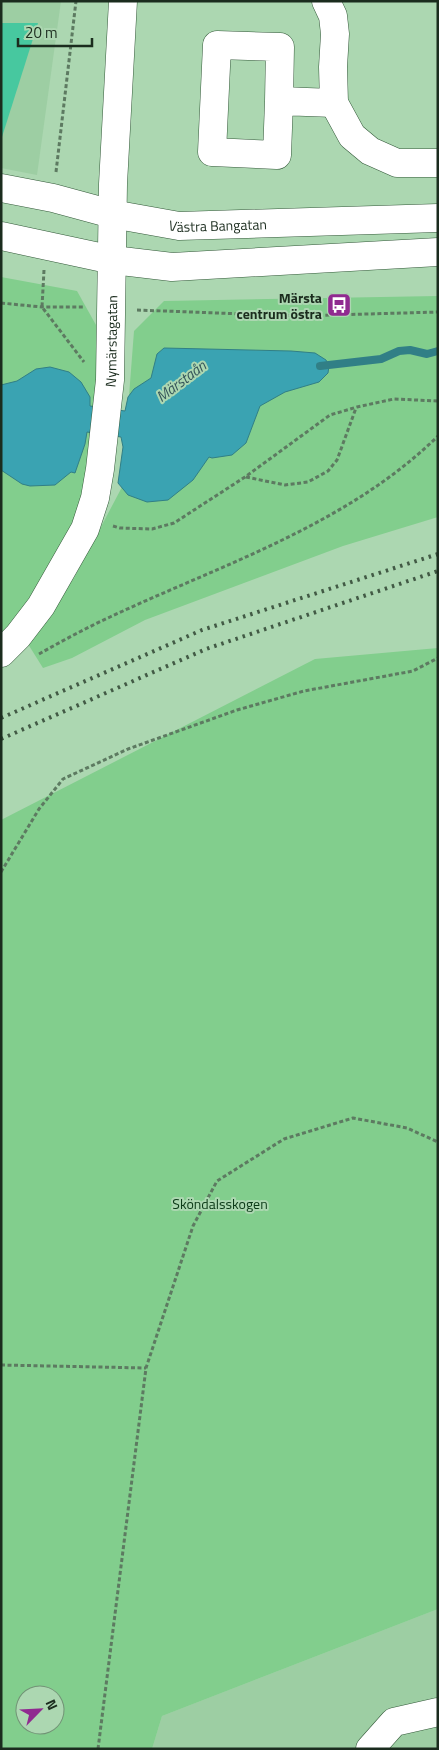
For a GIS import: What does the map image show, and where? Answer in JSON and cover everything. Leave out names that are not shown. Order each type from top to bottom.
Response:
[{"type":"street","name":"Nymärstagatan","points":[[1,653],[18,636],[41,606],[85,529],[95,498],[110,380],[113,260],[112,214],[123,1]]},
{"type":"street","points":[[326,1],[333,16],[335,34],[333,67],[334,103],[352,136],[370,150],[396,163],[438,163]]},
{"type":"street","points":[[279,101],[334,103]]},
{"type":"street","name":"Västra Bangatan","points":[[1,188],[53,198],[112,214],[179,226],[438,218]]},
{"type":"street","points":[[1,236],[113,260],[172,267],[438,252]]},
{"type":"street","points":[[370,1749],[394,1722],[438,1712]]},
{"type":"path","points":[[1,303],[42,307],[298,316],[438,312]]},
{"type":"path","points":[[88,518],[120,528],[152,529],[174,522],[245,477],[330,415],[394,399],[438,401]]},
{"type":"path","points":[[245,477],[285,485],[308,482],[328,471],[338,460],[356,407]]},
{"type":"path","points":[[34,656],[109,617],[250,557],[347,506],[379,486],[438,436]]},
{"type":"path","points":[[1,872],[39,809],[63,780],[128,749],[237,710],[304,690],[414,671],[438,658]]},
{"type":"path","points":[[98,1749],[146,1368],[193,1226],[217,1181],[284,1139],[353,1118],[407,1128],[438,1142]]},
{"type":"path","points":[[1,1365],[146,1368]]},
{"type":"shaded area","points":[[1,1],[61,1],[37,175],[1,168]]},
{"type":"shaded area","points":[[438,1609],[438,1749],[152,1749],[162,1716]]},
{"type":"green space","points":[[1,277],[77,291],[96,325],[98,394],[79,514],[27,607],[1,633]]},
{"type":"green space","points":[[438,296],[438,517],[343,546],[145,620],[72,658],[43,668],[28,644],[74,578],[122,487],[134,331],[164,301]]},
{"type":"green space","name":"Sköndalsskogen","points":[[438,648],[438,1609],[162,1716],[152,1749],[1,1749],[1,820],[315,659]]},
{"type":"water","points":[[164,348],[315,353],[326,360],[329,366],[328,373],[319,382],[285,392],[260,406],[246,443],[232,455],[209,457],[193,480],[168,500],[147,502],[128,495],[118,483],[123,447],[121,437],[87,432],[75,473],[71,472],[55,485],[30,486],[22,484],[1,470],[1,385],[17,381],[36,369],[50,367],[69,372],[81,382],[90,397],[90,406],[125,411],[128,397],[134,389],[151,378],[157,354]]},
{"type":"building","points":[[1,23],[38,23],[2,137],[1,137]]},
{"type":"waterway","name":"Märstaån","points":[[320,366],[381,359],[399,351],[410,350],[427,354],[438,351]]},
{"type":"railway","points":[[1,718],[202,630],[438,554]]},
{"type":"railway","points":[[1,739],[206,649],[438,571]]},
{"type":"place","name":"Märsta centrum östra","points":[[339,305]]}]
